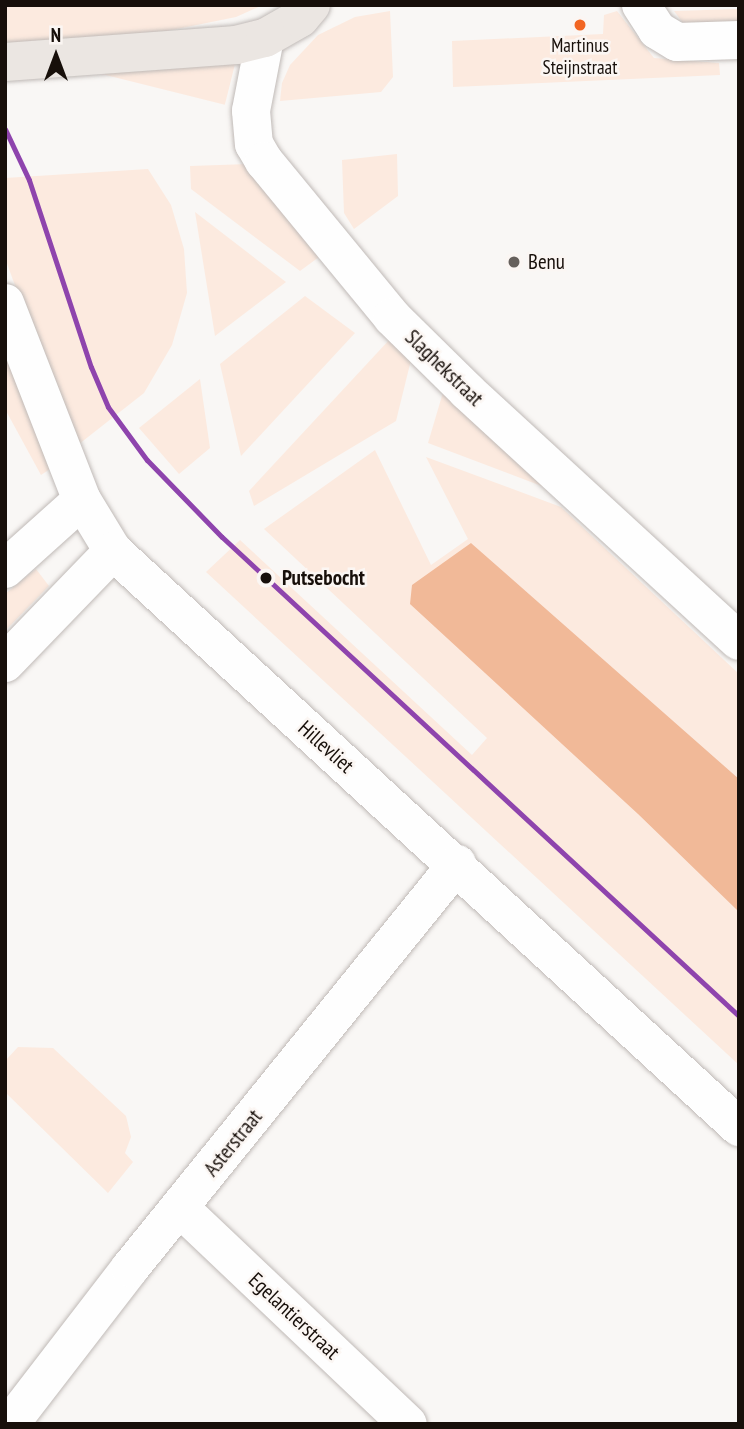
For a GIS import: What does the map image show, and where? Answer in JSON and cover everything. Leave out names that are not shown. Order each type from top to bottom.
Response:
[{"type":"main road","points":[[5,62],[236,45],[265,38],[300,19],[312,5]]},
{"type":"street","points":[[642,5],[657,30],[677,42],[739,40]]},
{"type":"street","name":"Slaghekstraat","points":[[265,38],[251,111],[254,144],[264,161],[392,317],[467,391],[739,641]]},
{"type":"street","name":"Hillevliet","points":[[5,303],[82,500],[113,551],[457,864],[739,1127]]},
{"type":"street","points":[[5,569],[82,500]]},
{"type":"street","points":[[5,663],[113,551]]},
{"type":"street","name":"Asterstraat","points":[[10,1424],[457,864]]},
{"type":"street","name":"Egelantierstraat","points":[[180,1208],[408,1424]]},
{"type":"shaded area","points":[[5,5],[263,5],[236,17],[162,32],[5,43]]},
{"type":"shaded area","points":[[12,8],[235,64],[225,105],[5,50],[5,36]]},
{"type":"shaded area","points":[[739,9],[739,25],[686,27],[674,11]]},
{"type":"shaded area","points":[[390,11],[393,77],[381,92],[280,101],[282,83],[290,65],[318,35],[355,17]]},
{"type":"shaded area","points":[[617,11],[654,58],[719,63],[720,75],[453,87],[452,41],[603,34],[604,15]]},
{"type":"shaded area","points":[[397,154],[398,196],[354,229],[344,213],[342,160]]},
{"type":"shaded area","points":[[249,164],[319,257],[300,271],[191,189],[190,166]]},
{"type":"shaded area","points":[[148,169],[171,205],[184,249],[187,293],[172,345],[144,393],[74,448],[5,258],[5,178]]},
{"type":"shaded area","points":[[195,212],[286,282],[215,336]]},
{"type":"shaded area","points":[[305,296],[355,333],[241,456],[220,364]]},
{"type":"shaded area","points":[[390,339],[411,360],[396,421],[254,506],[249,491]]},
{"type":"shaded area","points":[[5,341],[50,469],[41,475],[5,409]]},
{"type":"shaded area","points":[[200,379],[210,448],[179,474],[139,428]]},
{"type":"shaded area","points":[[444,389],[552,490],[428,443]]},
{"type":"shaded area","points":[[375,450],[431,565],[468,539],[426,457],[561,507],[739,674],[739,779],[471,543],[638,814],[739,912],[739,1065],[206,572],[240,540],[472,755],[487,738],[264,529]]},
{"type":"shaded area","points":[[471,543],[739,779],[739,912],[638,814],[410,604],[412,585]]},
{"type":"shaded area","points":[[36,569],[49,586],[5,631],[5,594]]},
{"type":"shaded area","points":[[18,1047],[53,1048],[126,1116],[131,1137],[125,1153],[133,1162],[108,1193],[5,1092],[5,1061]]},
{"type":"transit line","points":[[5,129],[29,180],[91,367],[108,407],[147,460],[222,537],[739,1016]]},
{"type":"place","name":"Martinus Steijnstraat","points":[[580,25]]},
{"type":"place","name":"Benu","points":[[514,262]]},
{"type":"place","name":"Putsebocht","points":[[266,578]]}]
